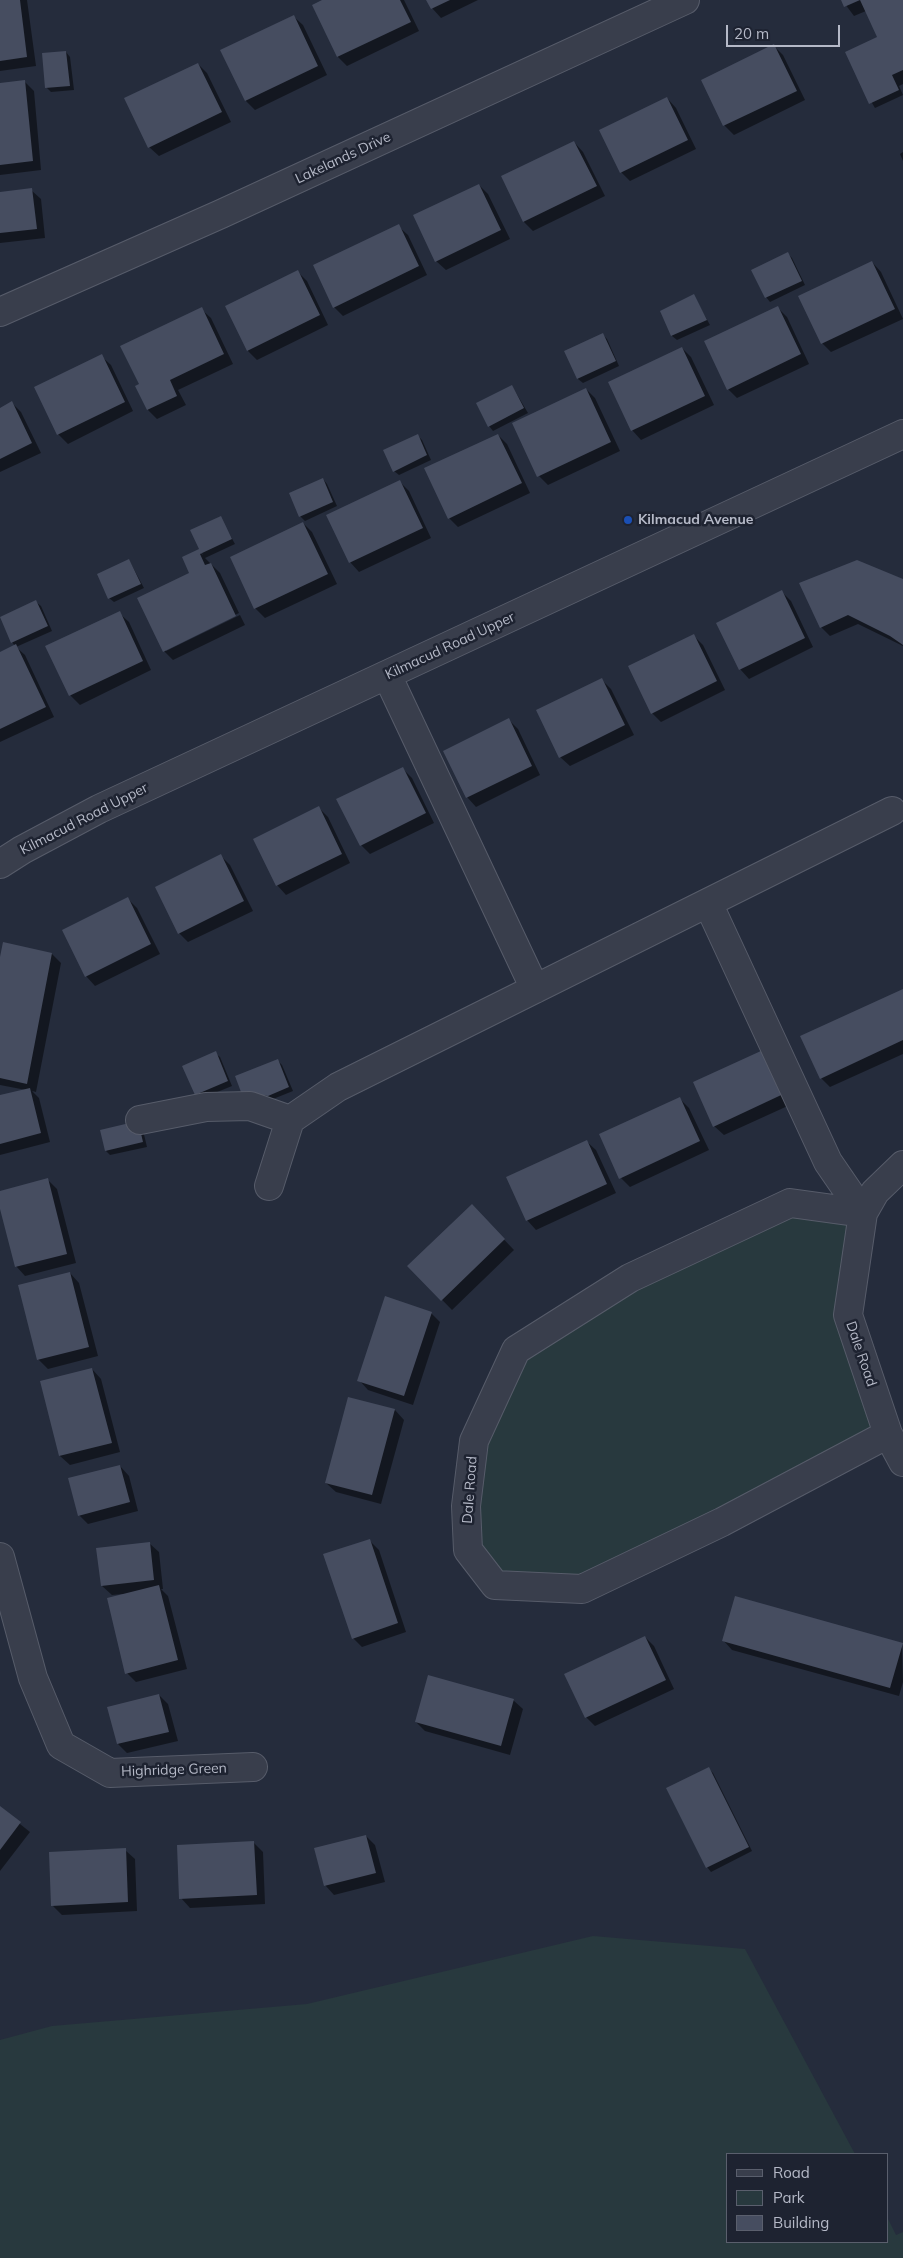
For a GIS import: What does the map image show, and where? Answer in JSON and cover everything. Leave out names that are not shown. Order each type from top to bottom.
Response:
[{"type":"street","name":"Lakelands Drive","points":[[0,312],[212,218],[685,0]]},
{"type":"street","name":"Kilmacud Road Upper","points":[[0,864],[22,850],[99,809],[903,434]]},
{"type":"street","points":[[386,675],[535,989]]},
{"type":"street","points":[[269,1186],[290,1120],[338,1087],[892,811]]},
{"type":"street","points":[[708,903],[828,1162],[864,1213]]},
{"type":"street","points":[[140,1120],[206,1107],[250,1106],[290,1120]]},
{"type":"street","name":"Dale Road","points":[[903,1165],[875,1192],[864,1213],[848,1315],[888,1434],[903,1462]]},
{"type":"street","name":"Dale Road","points":[[864,1213],[790,1203],[630,1278],[516,1350],[474,1441],[466,1506],[468,1550],[495,1585],[582,1589],[722,1522],[888,1434]]},
{"type":"street","name":"Highridge Green","points":[[0,1557],[33,1678],[61,1745],[110,1772],[253,1768]]},
{"type":"green space","points":[[790,1203],[863,1214],[847,1315],[887,1434],[582,1589],[496,1584],[467,1506],[517,1350]]},
{"type":"green space","points":[[593,1936],[745,1949],[854,2153],[726,2153],[726,2243],[888,2243],[888,2219],[896,2235],[903,2232],[903,2258],[0,2258],[0,2040],[52,2026],[307,2004]]},
{"type":"building","points":[[0,0],[20,0],[27,57],[0,61]]},
{"type":"building","points":[[322,0],[400,0],[411,22],[337,57],[312,5]]},
{"type":"building","points":[[426,0],[450,0],[431,9]]},
{"type":"building","points":[[841,0],[860,0],[844,7]]},
{"type":"building","points":[[860,0],[903,0],[903,70],[892,75],[899,90],[869,104],[845,52],[877,37]]},
{"type":"building","points":[[294,15],[318,66],[245,101],[220,50]]},
{"type":"building","points":[[774,44],[797,91],[723,126],[701,80]]},
{"type":"building","points":[[66,51],[70,86],[45,88],[42,53]]},
{"type":"building","points":[[198,63],[222,112],[148,148],[124,98]]},
{"type":"building","points":[[25,80],[33,161],[0,165],[0,83]]},
{"type":"building","points":[[667,97],[688,140],[620,173],[599,130]]},
{"type":"building","points":[[574,141],[597,186],[523,222],[501,176]]},
{"type":"building","points":[[479,184],[501,230],[435,262],[413,215]]},
{"type":"building","points":[[32,188],[37,229],[0,233],[0,192]]},
{"type":"building","points":[[399,224],[419,266],[333,308],[313,265]]},
{"type":"building","points":[[788,252],[802,281],[765,298],[751,270]]},
{"type":"building","points":[[872,261],[895,309],[821,344],[798,296]]},
{"type":"building","points":[[298,270],[320,315],[247,351],[225,306]]},
{"type":"building","points":[[694,294],[707,320],[671,336],[660,311]]},
{"type":"building","points":[[778,306],[801,354],[727,390],[704,341]]},
{"type":"building","points":[[202,307],[224,354],[170,380],[177,396],[147,410],[135,386],[139,384],[120,346]]},
{"type":"building","points":[[603,333],[616,361],[577,379],[564,351]]},
{"type":"building","points":[[682,347],[705,396],[631,431],[608,382]]},
{"type":"building","points":[[102,354],[125,402],[57,435],[34,387]]},
{"type":"building","points":[[512,385],[524,408],[488,427],[476,403]]},
{"type":"building","points":[[586,388],[611,442],[537,477],[512,423]]},
{"type":"building","points":[[12,401],[32,443],[0,459],[0,408]]},
{"type":"building","points":[[418,434],[427,455],[393,472],[383,450]]},
{"type":"building","points":[[498,434],[522,483],[448,519],[424,468]]},
{"type":"building","points":[[323,478],[333,502],[299,517],[289,493]]},
{"type":"building","points":[[400,480],[423,528],[349,563],[326,515]]},
{"type":"building","points":[[221,516],[232,539],[200,554],[205,565],[211,563],[236,616],[163,652],[137,598],[189,573],[182,557],[199,549],[190,530]]},
{"type":"building","points":[[303,522],[328,574],[254,609],[230,557]]},
{"type":"building","points":[[129,559],[141,584],[108,599],[97,574]]},
{"type":"building","points":[[857,560],[903,579],[903,645],[890,636],[848,615],[820,628],[799,583]]},
{"type":"building","points":[[782,590],[805,638],[739,670],[716,623]]},
{"type":"building","points":[[36,600],[48,626],[11,643],[0,617]]},
{"type":"building","points":[[120,611],[143,661],[69,696],[45,646]]},
{"type":"building","points":[[694,634],[717,681],[651,714],[628,666]]},
{"type":"building","points":[[16,644],[46,707],[0,729],[0,652]]},
{"type":"building","points":[[602,678],[625,725],[559,758],[536,710]]},
{"type":"building","points":[[509,718],[532,766],[466,798],[443,751]]},
{"type":"building","points":[[403,767],[426,813],[360,846],[336,799]]},
{"type":"building","points":[[319,806],[342,854],[276,886],[253,839]]},
{"type":"building","points":[[221,854],[244,901],[178,934],[155,887]]},
{"type":"building","points":[[128,897],[151,944],[85,977],[62,930]]},
{"type":"building","points":[[3,942],[52,953],[27,1084],[0,1078],[0,957]]},
{"type":"building","points":[[903,989],[903,1040],[820,1079],[800,1036]]},
{"type":"building","points":[[774,1045],[794,1089],[713,1127],[693,1082]]},
{"type":"building","points":[[216,1051],[228,1081],[195,1095],[182,1066]]},
{"type":"building","points":[[278,1059],[289,1087],[268,1096],[241,1092],[235,1076]]},
{"type":"building","points":[[30,1088],[41,1133],[0,1144],[0,1095]]},
{"type":"building","points":[[680,1097],[700,1141],[619,1179],[599,1134]]},
{"type":"building","points":[[138,1121],[143,1142],[105,1151],[100,1130]]},
{"type":"building","points":[[587,1140],[607,1184],[526,1221],[506,1177]]},
{"type":"building","points":[[48,1178],[67,1254],[15,1267],[0,1209],[0,1191]]},
{"type":"building","points":[[472,1204],[505,1239],[441,1301],[407,1266]]},
{"type":"building","points":[[70,1272],[89,1347],[37,1360],[18,1285]]},
{"type":"building","points":[[385,1296],[432,1312],[404,1396],[357,1381]]},
{"type":"building","points":[[92,1368],[112,1443],[59,1456],[40,1381]]},
{"type":"building","points":[[348,1397],[395,1409],[372,1495],[325,1483]]},
{"type":"building","points":[[120,1465],[130,1502],[78,1516],[68,1478]]},
{"type":"building","points":[[370,1539],[398,1623],[352,1639],[323,1554]]},
{"type":"building","points":[[150,1542],[154,1580],[101,1586],[96,1548]]},
{"type":"building","points":[[159,1585],[178,1660],[125,1674],[107,1598]]},
{"type":"building","points":[[735,1596],[903,1643],[890,1688],[722,1641]]},
{"type":"building","points":[[645,1636],[666,1680],[585,1718],[564,1674]]},
{"type":"building","points":[[428,1675],[514,1699],[501,1746],[415,1722]]},
{"type":"building","points":[[159,1694],[169,1732],[117,1744],[107,1707]]},
{"type":"building","points":[[709,1767],[749,1847],[706,1868],[666,1788]]},
{"type":"building","points":[[0,1806],[21,1822],[0,1850]]},
{"type":"building","points":[[366,1835],[376,1873],[324,1886],[314,1848]]},
{"type":"building","points":[[254,1841],[257,1895],[179,1899],[177,1845]]},
{"type":"building","points":[[126,1848],[128,1902],[51,1906],[49,1852]]},
{"type":"place","name":"Kilmacud Avenue","points":[[628,520]]}]
